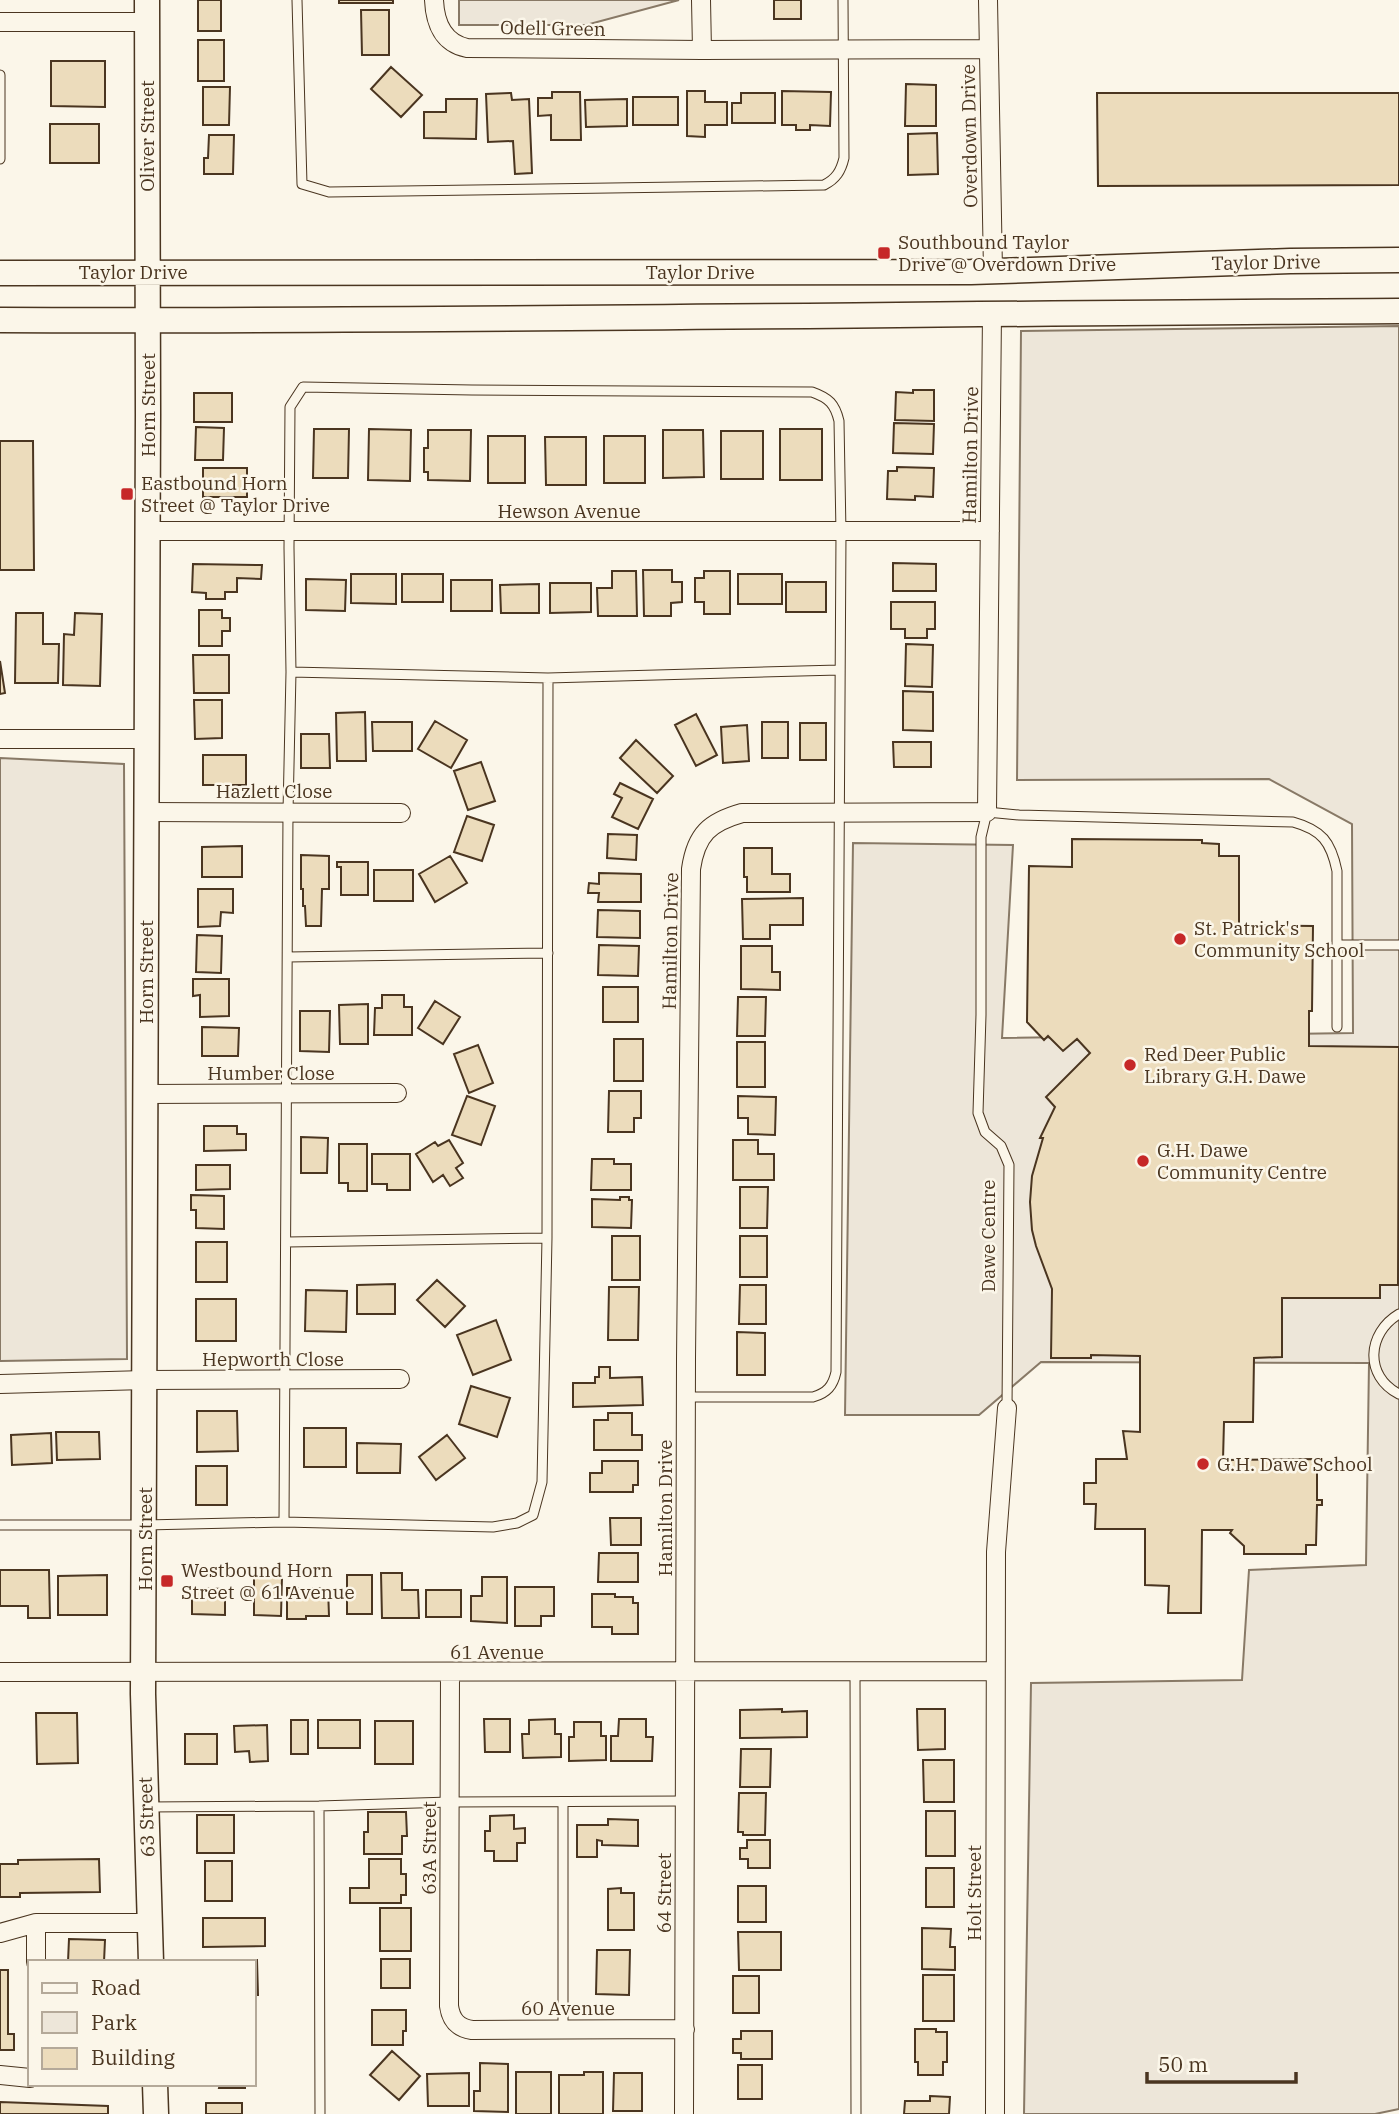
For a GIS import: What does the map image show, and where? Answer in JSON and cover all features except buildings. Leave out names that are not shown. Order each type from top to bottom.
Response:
[{"type":"main road","name":"Oliver Street","points":[[147,11],[147,272]]},
{"type":"main road","name":"Taylor Drive","points":[[0,273],[993,271],[1399,260]]},
{"type":"main road","name":"Horn Street","points":[[144,1672],[147,272]]},
{"type":"main road","points":[[0,320],[1399,311]]},
{"type":"main road","name":"63 Street","points":[[144,1672],[151,1960]]},
{"type":"main road","points":[[155,2086],[156,2114]]},
{"type":"street","name":"Odell Green","points":[[435,0],[436,18],[442,33],[453,44],[467,48],[989,49]]},
{"type":"street","points":[[701,0],[702,50]]},
{"type":"street","name":"Overdown Drive","points":[[988,0],[993,271]]},
{"type":"street","points":[[0,22],[147,11]]},
{"type":"street","name":"Hamilton Drive","points":[[685,1672],[692,857],[701,836],[719,821],[731,816],[751,813],[987,812],[992,313]]},
{"type":"street","name":"Hewson Avenue","points":[[148,531],[990,531]]},
{"type":"street","points":[[0,739],[147,740]]},
{"type":"street","name":"Hazlett Close","points":[[147,812],[401,813]]},
{"type":"street","name":"Humber Close","points":[[146,1094],[397,1093]]},
{"type":"street","name":"Hepworth Close","points":[[0,1384],[145,1380],[400,1379]]},
{"type":"street","name":"Dawe Centre","points":[[995,1671],[996,1552],[1007,1408]]},
{"type":"street","name":"61 Avenue","points":[[0,1672],[995,1671]]},
{"type":"street","name":"Holt Street","points":[[995,1671],[995,2114]]},
{"type":"street","name":"64 Street","points":[[684,2114],[685,1672]]},
{"type":"street","name":"63A Street","points":[[450,1673],[449,2006],[455,2022]]},
{"type":"street","points":[[36,1923],[36,1960]]},
{"type":"street","points":[[0,1933],[36,1923],[149,1923]]},
{"type":"street","name":"60 Avenue","points":[[455,2022],[472,2030],[685,2029]]},
{"type":"street","points":[[0,2075],[28,2078]]},
{"type":"lane","points":[[297,0],[302,184],[329,192],[824,185],[832,181],[841,169],[844,158],[843,0]]},
{"type":"lane","points":[[0,75],[0,159]]},
{"type":"lane","points":[[284,1522],[291,672],[290,407],[303,387],[812,392],[828,398],[836,408],[839,421],[841,533],[836,1372],[834,1381],[824,1394],[813,1397],[687,1397]]},
{"type":"lane","points":[[291,672],[548,678],[839,670]]},
{"type":"lane","points":[[0,1525],[284,1522],[493,1527],[517,1522],[533,1515],[542,1482],[547,1238],[548,678]]},
{"type":"lane","points":[[987,812],[1293,822],[1308,826],[1324,838],[1333,852],[1337,871],[1337,1027]]},
{"type":"lane","name":"Dawe Centre","points":[[987,812],[981,837],[978,1113],[985,1132],[1001,1146],[1009,1165],[1007,1408]]},
{"type":"lane","points":[[1337,945],[1399,945]]},
{"type":"lane","points":[[288,957],[548,953]]},
{"type":"lane","points":[[287,1242],[547,1238]]},
{"type":"lane","points":[[1399,1314],[1380,1330],[1374,1358],[1377,1373],[1384,1383],[1399,1394]]},
{"type":"lane","points":[[855,1671],[856,2114]]},
{"type":"lane","points":[[146,1807],[685,1801]]},
{"type":"lane","points":[[562,2029],[563,1802]]},
{"type":"lane","points":[[319,1806],[320,2114]]},
{"type":"green space","points":[[459,0],[679,0],[586,25],[459,25]]},
{"type":"green space","points":[[1399,326],[1399,2109],[1375,2114],[1024,2114],[1031,1683],[1242,1680],[1249,1570],[1366,1565],[1369,1363],[1041,1362],[979,1415],[845,1415],[853,843],[1013,845],[1002,1038],[1353,1033],[1352,824],[1269,779],[1017,780],[1021,331]]},
{"type":"green space","points":[[0,758],[124,764],[127,1359],[0,1361]]},
{"type":"place","name":"Southbound Taylor Drive @ Overdown Drive","points":[[884,253]]},
{"type":"place","name":"Eastbound Horn Street @ Taylor Drive","points":[[127,494]]},
{"type":"place","name":"St. Patrick's Community School","points":[[1180,939]]},
{"type":"place","name":"Red Deer Public Library G.H. Dawe","points":[[1130,1065]]},
{"type":"place","name":"G.H. Dawe Community Centre","points":[[1143,1161]]},
{"type":"place","name":"G.H. Dawe School","points":[[1203,1464]]},
{"type":"place","name":"Westbound Horn Street @ 61 Avenue","points":[[167,1581]]}]
